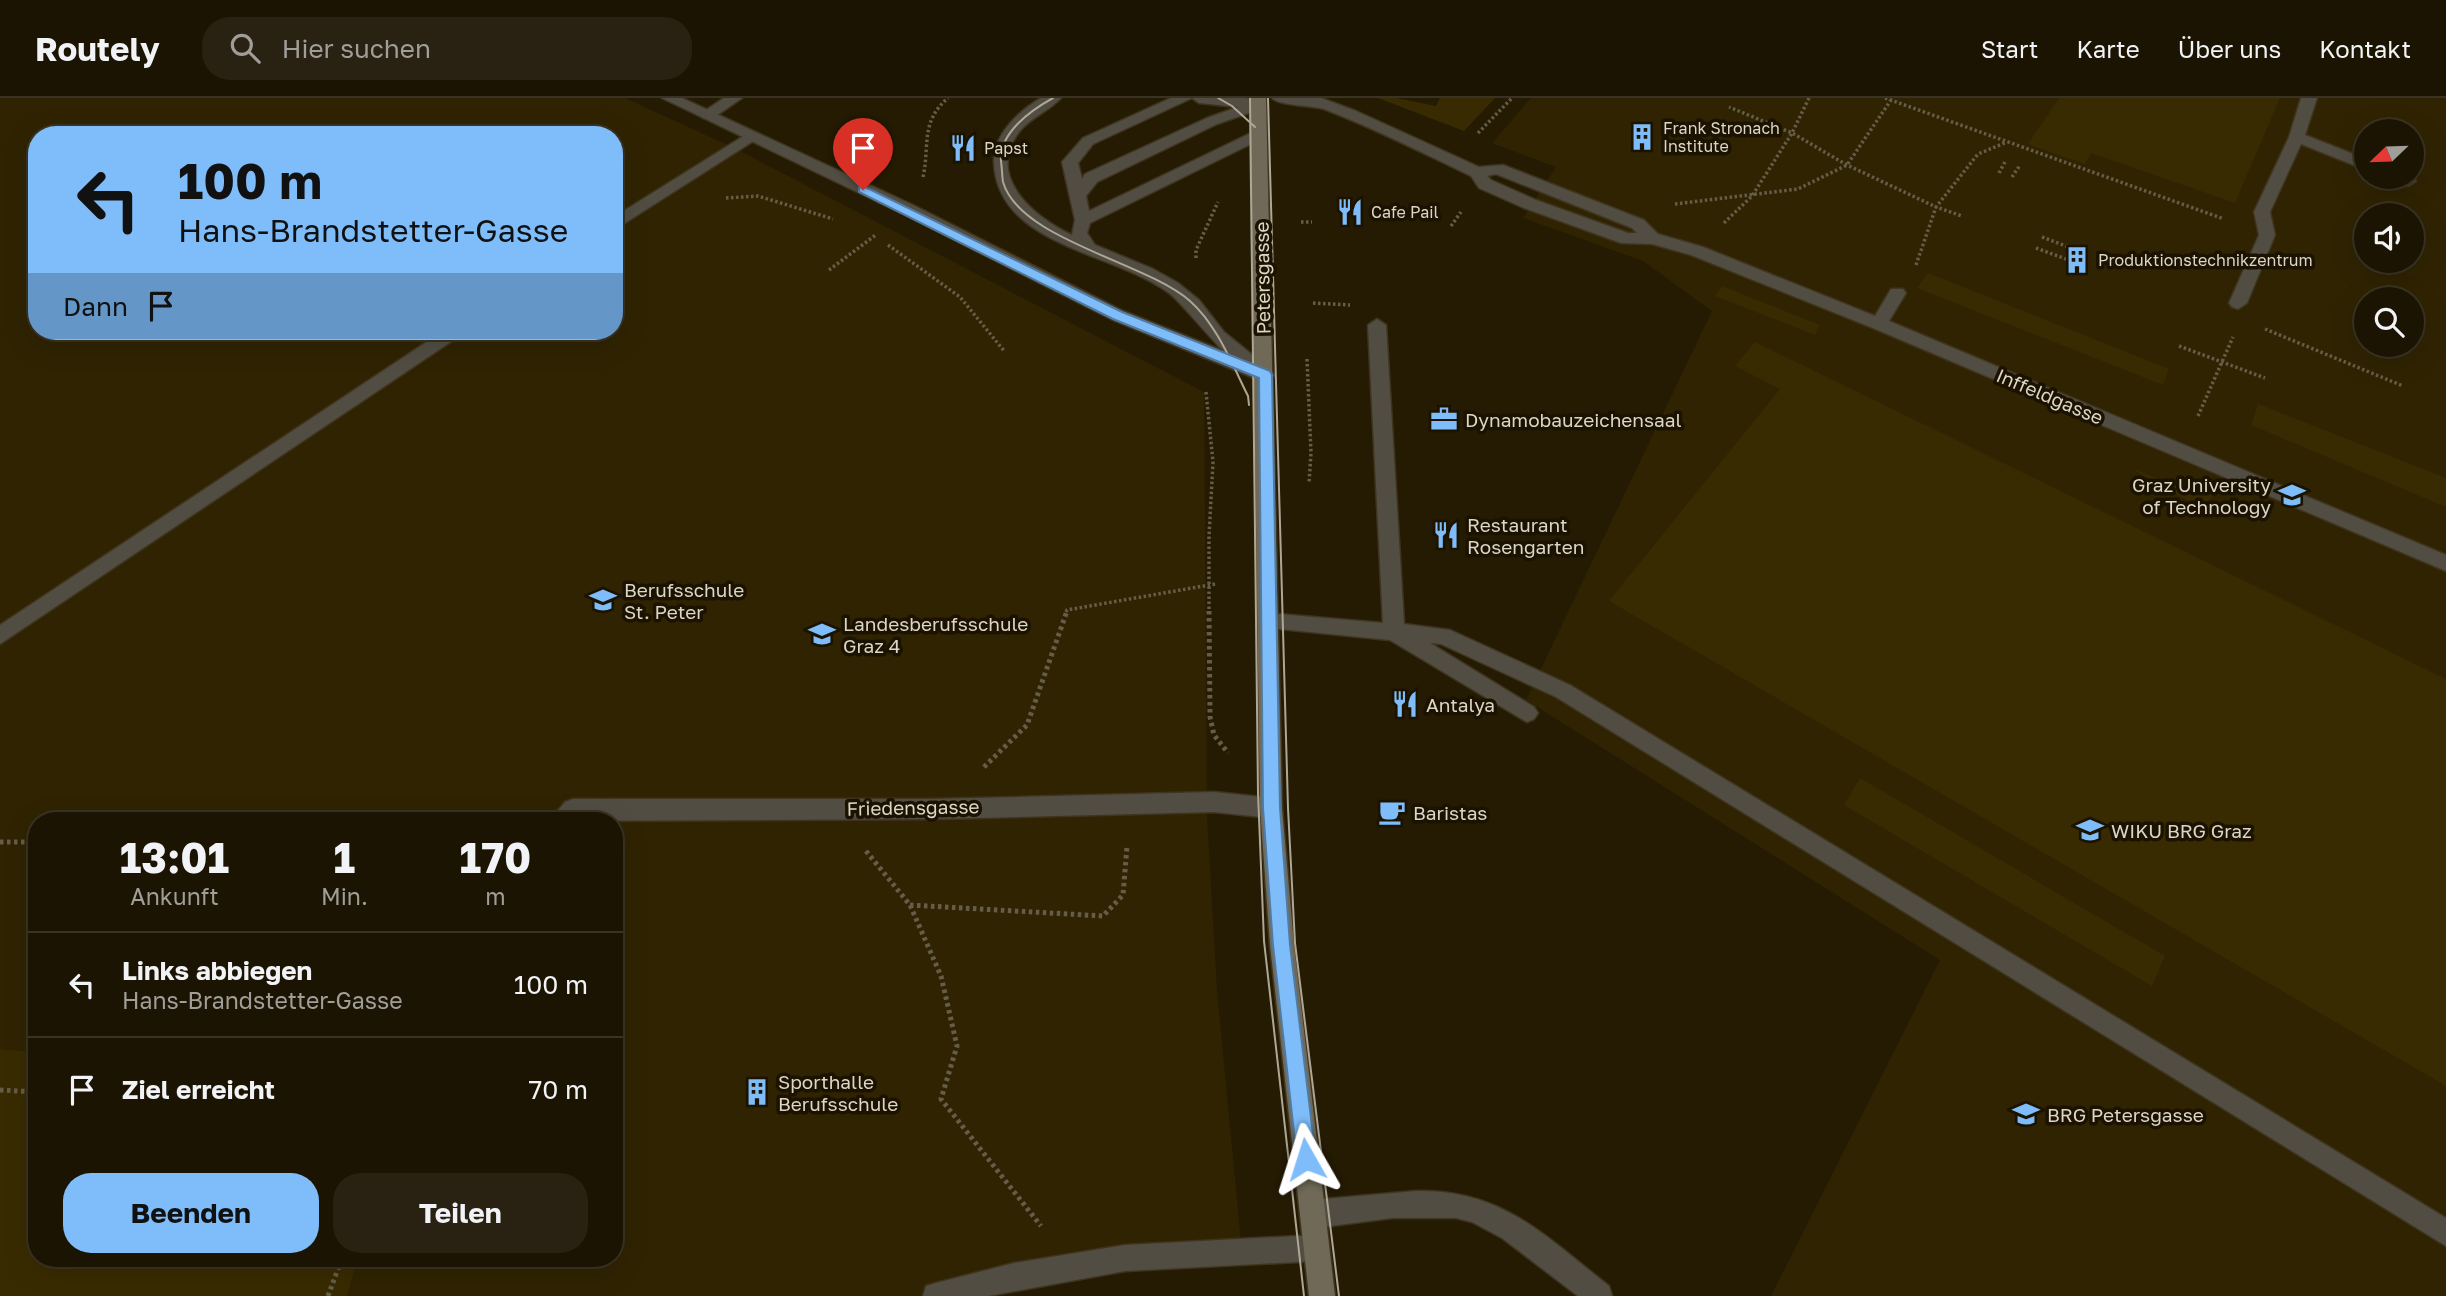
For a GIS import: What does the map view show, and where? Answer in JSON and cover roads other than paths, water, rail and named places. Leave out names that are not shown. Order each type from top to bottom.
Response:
[{"type":"main road","name":"Petersgasse","points":[[1258,101],[1271,808],[1282,945],[1322,1296]]},
{"type":"street","points":[[670,98],[909,211],[1117,316],[1265,375]]},
{"type":"street","points":[[708,115],[734,98]]},
{"type":"street","points":[[1053,98],[1017,124],[1003,144],[999,167],[1008,194],[1030,218],[1055,233],[1169,285],[1189,300],[1211,330],[1265,375]]},
{"type":"street","points":[[1088,248],[1079,233],[1083,220],[1070,162],[1088,141],[1184,98]]},
{"type":"street","points":[[1199,98],[1258,101]]},
{"type":"street","name":"Inffeldgasse","points":[[1280,98],[1312,100],[1351,114],[1476,172],[1485,184],[1530,204],[1627,239],[1652,238],[1697,251],[1879,324],[2446,563]]},
{"type":"street","points":[[2238,303],[2267,235],[2262,212],[2297,137],[2309,98]]},
{"type":"street","points":[[1077,197],[1091,178],[1258,101]]},
{"type":"street","points":[[1083,220],[1258,135]]},
{"type":"street","points":[[623,219],[750,137]]},
{"type":"street","points":[[2297,137],[2354,160]]},
{"type":"street","points":[[1879,324],[1897,293]]},
{"type":"street","points":[[1377,326],[1394,632]]},
{"type":"street","points":[[0,636],[442,340]]},
{"type":"street","points":[[1268,621],[1443,636],[1577,699],[2446,1233]]},
{"type":"street","points":[[1394,632],[1527,713]]},
{"type":"street","name":"Friedensgasse","points":[[570,812],[573,809],[933,809],[1214,802],[1271,808]]},
{"type":"street","points":[[1313,1213],[1331,1215],[1390,1205],[1458,1205],[1493,1218],[1533,1244],[1599,1296]]},
{"type":"street","points":[[936,1296],[1014,1276],[1125,1258],[1316,1248]]},
{"type":"tram line","points":[[1053,98],[1026,116],[1005,141],[1001,161],[1003,182],[1014,202],[1033,220],[1058,235],[1145,274],[1190,301],[1208,321],[1223,345],[1248,396],[1249,405]]},
{"type":"tram line","points":[[1218,98],[1232,106],[1250,123]]},
{"type":"tram line","points":[[1250,98],[1250,123]]},
{"type":"tram line","points":[[1268,98],[1288,808],[1295,943],[1339,1296]]},
{"type":"tram line","points":[[1250,123],[1255,127]]},
{"type":"tram line","points":[[1250,123],[1258,793],[1264,941],[1304,1296]]},
{"type":"place","name":"Frank Stronach Institute","points":[[1642,137]]},
{"type":"place","name":"Papst","points":[[963,148]]},
{"type":"place","name":"Cafe Pail","points":[[1350,212]]},
{"type":"place","name":"Produktionstechnikzentrum","points":[[2077,260]]},
{"type":"place","name":"Dynamobauzeichensaal","points":[[1444,419]]},
{"type":"place","name":"Graz University of Technology","points":[[2292,495]]},
{"type":"place","name":"Restaurant Rosengarten","points":[[1446,535]]},
{"type":"place","name":"Berufsschule St. Peter","points":[[603,600]]},
{"type":"place","name":"Landesberufsschule Graz 4","points":[[822,634]]},
{"type":"place","name":"Antalya","points":[[1405,704]]},
{"type":"place","name":"Baristas","points":[[1392,812]]},
{"type":"place","name":"WIKU BRG Graz","points":[[2090,830]]},
{"type":"place","name":"Sporthalle Berufsschule","points":[[757,1092]]},
{"type":"place","name":"BRG Petersgasse","points":[[2026,1114]]}]
